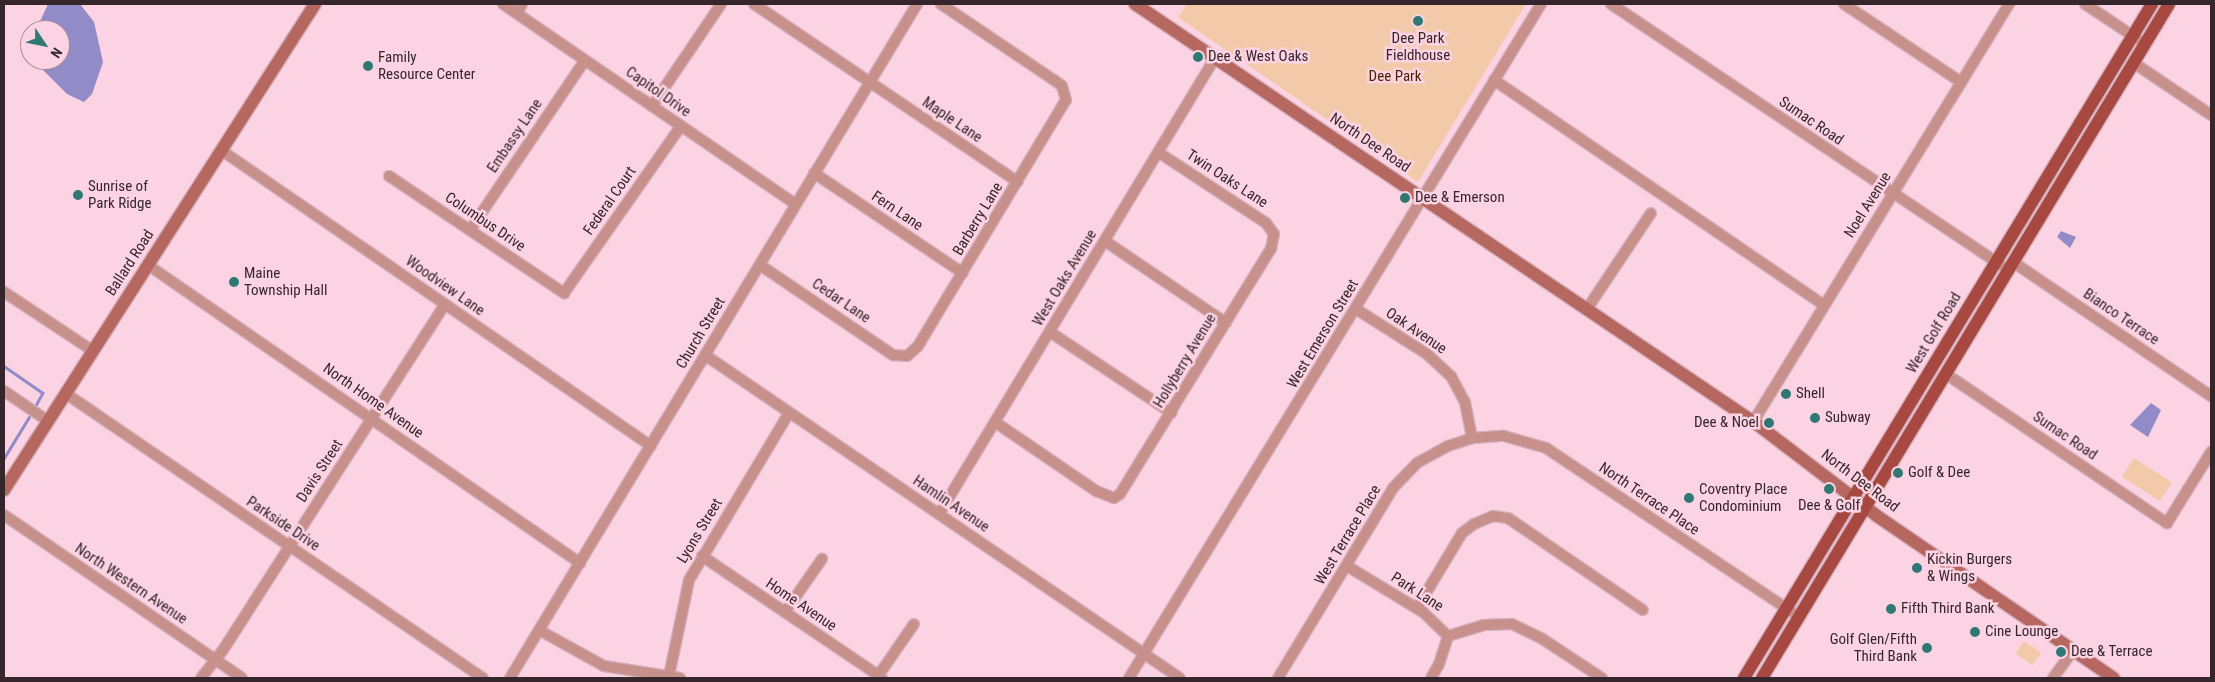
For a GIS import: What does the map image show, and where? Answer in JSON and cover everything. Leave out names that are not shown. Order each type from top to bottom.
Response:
[{"type":"main road","name":"West Golf Road","points":[[1744,678],[2152,4]]},
{"type":"main road","name":"West Golf Road","points":[[1764,674],[2170,4]]},
{"type":"street","name":"Ballard Road","points":[[4,490],[315,4]]},
{"type":"street","name":"Capitol Drive","points":[[503,4],[795,204]]},
{"type":"street","points":[[516,13],[522,4]]},
{"type":"street","points":[[652,106],[721,4]]},
{"type":"street","name":"Maple Lane","points":[[754,4],[1018,182]]},
{"type":"street","name":"Church Street","points":[[510,678],[917,4]]},
{"type":"street","name":"Barberry Lane","points":[[907,356],[918,346],[1062,110],[1065,93],[1054,80],[941,4]]},
{"type":"street","name":"North Dee Road","points":[[1135,4],[1753,422],[1866,507],[2114,678]]},
{"type":"street","name":"West Emerson Street","points":[[1129,678],[1541,4]]},
{"type":"street","name":"Sumac Road","points":[[1611,4],[1995,262]]},
{"type":"street","points":[[1844,4],[1961,82]]},
{"type":"street","name":"Noel Avenue","points":[[1753,422],[2009,4]]},
{"type":"street","points":[[2085,4],[2145,44]]},
{"type":"street","name":"West Oaks Avenue","points":[[939,514],[1215,58]]},
{"type":"street","name":"Embassy Lane","points":[[470,230],[585,60]]},
{"type":"street","points":[[2134,62],[2211,115]]},
{"type":"street","points":[[1494,80],[1824,305]]},
{"type":"street","name":"Federal Court","points":[[564,293],[680,126]]},
{"type":"street","name":"Woodview Lane","points":[[222,150],[651,446]]},
{"type":"street","name":"Twin Oaks Lane","points":[[1158,152],[1266,223],[1274,234]]},
{"type":"street","name":"Fern Lane","points":[[814,173],[963,273]]},
{"type":"street","name":"Columbus Drive","points":[[389,176],[564,293]]},
{"type":"street","points":[[1587,309],[1650,212]]},
{"type":"street","name":"Hollyberry Avenue","points":[[995,422],[1096,490],[1114,498],[1126,489],[1271,249],[1274,234]]},
{"type":"street","points":[[1105,241],[1226,323]]},
{"type":"street","name":"Bianco Terrace","points":[[1995,262],[2011,266],[2211,396]]},
{"type":"street","name":"North Home Avenue","points":[[148,265],[580,563]]},
{"type":"street","name":"Cedar Lane","points":[[760,265],[893,355],[907,356]]},
{"type":"street","points":[[4,292],[93,351]]},
{"type":"street","name":"Davis Street","points":[[201,678],[215,660],[290,546],[445,304]]},
{"type":"street","name":"Oak Avenue","points":[[1356,309],[1427,354],[1451,376],[1465,402],[1472,438]]},
{"type":"street","points":[[1050,332],[1172,413]]},
{"type":"street","name":"Hamlin Avenue","points":[[705,355],[1180,678]]},
{"type":"street","name":"Sumac Road","points":[[1946,374],[2167,523],[2211,452]]},
{"type":"street","points":[[4,391],[48,421]]},
{"type":"street","name":"Parkside Drive","points":[[65,394],[483,678]]},
{"type":"street","name":"Lyons Street","points":[[675,677],[683,600],[689,580],[789,413]]},
{"type":"street","name":"North Terrace Place","points":[[1472,438],[1504,436],[1546,448],[1799,617]]},
{"type":"street","name":"West Terrace Place","points":[[1278,678],[1404,474],[1432,454],[1472,438]]},
{"type":"street","name":"North Western Avenue","points":[[4,515],[242,678]]},
{"type":"street","points":[[1417,608],[1462,533],[1493,516],[1508,518],[1643,610]]},
{"type":"street","name":"Home Avenue","points":[[702,556],[880,677]]},
{"type":"street","points":[[785,612],[822,559]]},
{"type":"street","name":"Park Lane","points":[[1347,566],[1432,618],[1448,636]]},
{"type":"street","points":[[880,677],[914,624]]},
{"type":"street","points":[[1431,678],[1440,664],[1448,636],[1484,625],[1512,624],[1541,638],[1602,678]]},
{"type":"street","points":[[539,630],[604,666],[675,677]]},
{"type":"street","points":[[2053,678],[2072,650]]},
{"type":"green space","name":"Dee Park","points":[[1187,4],[1526,4],[1418,182],[1178,17]]},
{"type":"green space","points":[[2134,458],[2172,483],[2160,501],[2122,476]]},
{"type":"green space","points":[[2024,641],[2041,653],[2033,665],[2015,653]]},
{"type":"shaded area","points":[[48,4],[80,4],[94,22],[103,62],[92,94],[84,102],[67,94],[43,70],[70,70],[70,20],[41,20]]},
{"type":"shaded area","points":[[2061,231],[2076,237],[2070,248],[2057,237]]},
{"type":"shaded area","points":[[2151,403],[2161,410],[2148,437],[2130,425]]},
{"type":"waterway","points":[[4,366],[43,393],[37,404]]},
{"type":"waterway","points":[[4,458],[29,417]]},
{"type":"place","name":"Dee Park Fieldhouse","points":[[1418,21]]},
{"type":"place","name":"Dee & West Oaks","points":[[1198,57]]},
{"type":"place","name":"Family Resource Center","points":[[368,66]]},
{"type":"place","name":"Sunrise of Park Ridge","points":[[78,195]]},
{"type":"place","name":"Dee & Emerson","points":[[1405,198]]},
{"type":"place","name":"Maine Township Hall","points":[[234,282]]},
{"type":"place","name":"Shell","points":[[1786,394]]},
{"type":"place","name":"Subway","points":[[1815,418]]},
{"type":"place","name":"Dee & Noel","points":[[1769,423]]},
{"type":"place","name":"Golf & Dee","points":[[1898,473]]},
{"type":"place","name":"Dee & Golf","points":[[1829,489]]},
{"type":"place","name":"Coventry Place Condominium","points":[[1689,498]]},
{"type":"place","name":"Kickin Burgers & Wings","points":[[1917,568]]},
{"type":"place","name":"Fifth Third Bank","points":[[1891,609]]},
{"type":"place","name":"Cine Lounge","points":[[1975,632]]},
{"type":"place","name":"Golf Glen/Fifth Third Bank","points":[[1927,648]]},
{"type":"place","name":"Dee & Terrace","points":[[2061,652]]}]
